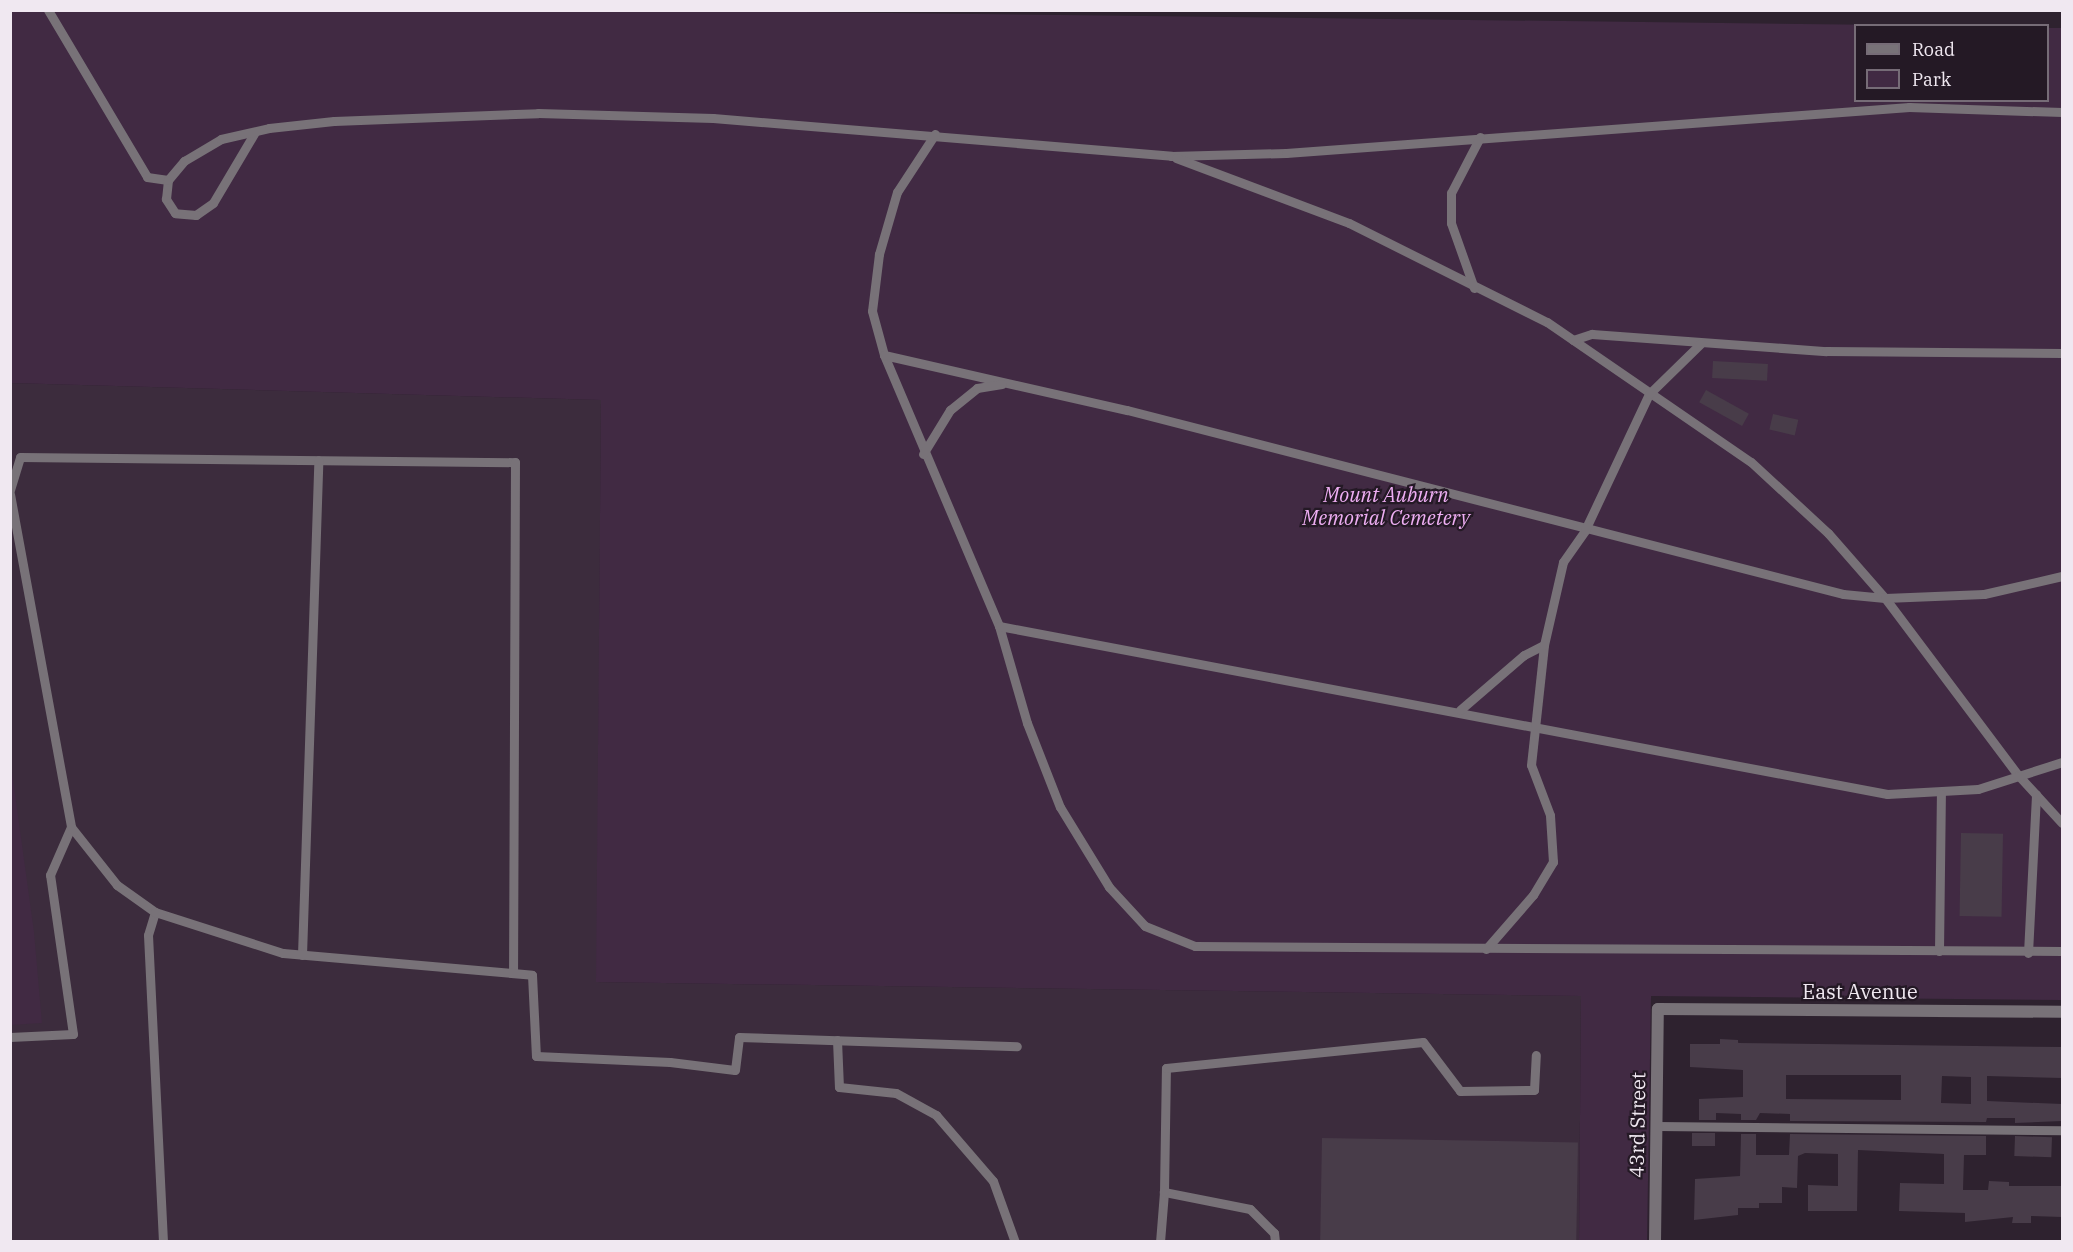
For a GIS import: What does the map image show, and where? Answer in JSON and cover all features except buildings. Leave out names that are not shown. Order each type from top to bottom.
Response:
[{"type":"street","name":"East Avenue","points":[[1658,1009],[2062,1012]]},
{"type":"street","name":"43rd Street","points":[[1655,1242],[1658,1009]]},
{"type":"lane","points":[[48,10],[147,177],[168,180]]},
{"type":"lane","points":[[255,132],[213,203],[196,215],[176,213],[166,199],[168,180],[184,161],[221,139],[255,132],[334,121],[538,113],[713,118],[935,134],[1171,156],[1286,153],[1909,107],[2062,112]]},
{"type":"lane","points":[[935,134],[897,192],[879,254],[872,311],[884,355],[923,454],[999,626],[1027,723],[1060,807],[1109,887],[1145,926],[1195,946],[2028,953],[2062,951]]},
{"type":"lane","points":[[1474,288],[1450,223],[1451,193],[1480,137]]},
{"type":"lane","points":[[1171,156],[1349,223],[1474,288],[1547,322],[1751,462],[1827,533],[1885,598],[2018,775],[2062,823]]},
{"type":"lane","points":[[1573,340],[1592,334],[1826,351],[2062,353]]},
{"type":"lane","points":[[1486,949],[1533,895],[1553,862],[1550,814],[1531,765],[1533,728],[1544,645],[1563,562],[1585,530],[1649,394],[1701,343]]},
{"type":"lane","points":[[884,355],[1127,410],[1585,530],[1844,594],[1885,598],[1984,594],[2062,576]]},
{"type":"lane","points":[[923,454],[950,410],[977,388],[1008,383]]},
{"type":"lane","points":[[513,973],[515,462],[20,457],[10,492],[71,827],[117,885],[155,912],[283,953],[532,975],[536,1056],[670,1062],[735,1070],[739,1037],[1017,1046]]},
{"type":"lane","points":[[302,955],[318,460]]},
{"type":"lane","points":[[999,626],[1460,710],[1533,728],[1887,794],[1941,794],[1978,789],[2062,762]]},
{"type":"lane","points":[[1460,710],[1524,655],[1544,645]]},
{"type":"lane","points":[[1939,951],[1941,794]]},
{"type":"lane","points":[[2028,953],[2036,794]]},
{"type":"lane","points":[[10,1037],[73,1034],[50,874],[71,827]]},
{"type":"lane","points":[[155,912],[148,935],[163,1242]]},
{"type":"lane","points":[[837,1041],[839,1087],[896,1093],[936,1115],[993,1181],[1015,1242]]},
{"type":"lane","points":[[1160,1242],[1164,1192],[1166,1068],[1423,1042],[1460,1091],[1534,1090],[1536,1055]]},
{"type":"lane","points":[[1657,1126],[2062,1130]]},
{"type":"lane","points":[[1164,1192],[1250,1209],[1274,1233],[1275,1242]]},
{"type":"shaded area","points":[[11,383],[601,400],[597,982],[1581,996],[1579,1241],[11,1242]]},
{"type":"green space","name":"Mount Auburn Memorial Cemetery","points":[[11,11],[724,11],[1854,25],[1854,102],[2049,102],[2049,28],[2062,28],[2062,1000],[1651,996],[1647,1241],[1579,1242],[1581,996],[596,982],[601,400],[11,383]]},
{"type":"green space","points":[[11,765],[34,932],[42,1023],[11,1025]]}]
